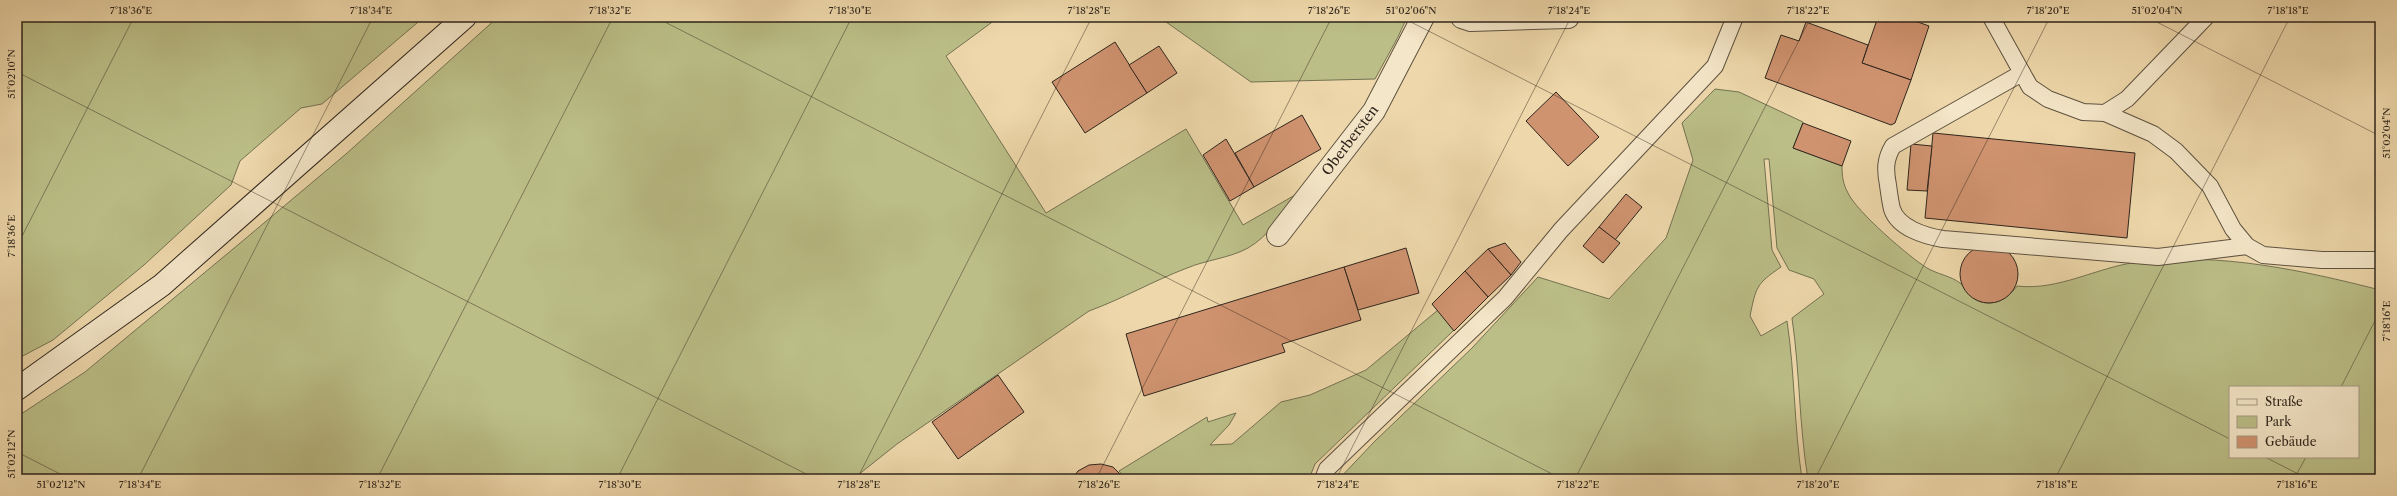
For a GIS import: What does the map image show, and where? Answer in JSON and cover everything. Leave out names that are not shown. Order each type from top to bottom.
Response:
[{"type":"street","points":[[17,389],[162,285],[465,17]]},
{"type":"street","name":"Oberbersten","points":[[1278,235],[1374,111],[1423,17]]},
{"type":"street","points":[[1462,17],[1471,20],[1568,17]]},
{"type":"lane","points":[[1323,479],[1327,469],[1505,298],[1561,230],[1715,66],[1735,17]]},
{"type":"lane","points":[[1991,17],[2030,86],[2048,99],[2083,112],[2105,113],[2153,134],[2176,151],[2210,186],[2233,229],[2247,246],[2263,255],[2322,260],[2380,260]]},
{"type":"lane","points":[[2105,113],[2127,99],[2206,17]]},
{"type":"lane","points":[[2022,73],[1893,146],[1886,157],[1886,175],[1893,211],[1907,227],[1924,236],[1943,239],[2158,257],[2247,246]]},
{"type":"green space","points":[[17,17],[424,17],[322,104],[301,108],[240,161],[231,185],[144,265],[53,340],[17,359]]},
{"type":"green space","points":[[498,17],[999,17],[946,56],[1046,213],[1186,129],[1243,225],[1295,195],[1269,231],[1256,243],[1234,254],[1187,268],[1089,311],[897,444],[853,479],[17,479],[17,422],[21,414],[85,372],[239,244],[346,154]]},
{"type":"green space","points":[[1159,17],[1407,17],[1375,79],[1251,82]]},
{"type":"green space","points":[[1715,89],[1739,92],[1803,122],[1793,148],[1842,166],[1843,180],[1848,193],[1861,211],[1872,222],[1896,244],[1927,268],[1960,283],[1974,298],[1986,303],[2000,301],[2008,296],[2017,286],[2033,287],[2048,285],[2123,265],[2138,262],[2168,260],[2199,259],[2260,265],[2321,276],[2380,290],[2380,479],[1808,479],[1792,318],[1824,294],[1814,279],[1789,270],[1777,248],[1769,159],[1764,159],[1772,250],[1781,267],[1766,278],[1758,287],[1750,316],[1761,336],[1787,321],[1802,479],[1339,479],[1374,442],[1472,348],[1538,277],[1609,299],[1666,238],[1693,160],[1682,123]]},
{"type":"green space","points":[[1438,310],[1454,330],[1315,464],[1309,479],[1126,479],[1119,471],[1207,417],[1208,422],[1236,413],[1229,425],[1210,445],[1232,444],[1281,402],[1310,395],[1366,370]]},
{"type":"building","points":[[1878,17],[1904,17],[1929,26],[1911,80],[1862,63]]},
{"type":"building","points":[[1806,22],[1868,45],[1862,63],[1911,80],[1895,123],[1891,125],[1765,78],[1781,35],[1799,41]]},
{"type":"building","points":[[1115,42],[1147,93],[1085,133],[1052,82]]},
{"type":"building","points":[[1159,46],[1177,73],[1147,93],[1129,65]]},
{"type":"building","points":[[1556,92],[1599,137],[1568,166],[1526,121]]},
{"type":"building","points":[[1302,115],[1321,149],[1254,187],[1235,153]]},
{"type":"building","points":[[1803,123],[1851,141],[1842,166],[1793,148]]},
{"type":"building","points":[[1933,133],[2135,153],[2127,238],[1925,218]]},
{"type":"building","points":[[1226,139],[1254,187],[1230,201],[1203,155]]},
{"type":"building","points":[[1911,144],[1932,146],[1927,191],[1907,190]]},
{"type":"building","points":[[1626,194],[1642,207],[1615,240],[1599,227]]},
{"type":"building","points":[[1599,227],[1620,243],[1603,263],[1583,246]]},
{"type":"building","points":[[1505,243],[1521,262],[1511,275],[1488,249]]},
{"type":"building","points":[[1983,245],[1995,245],[2010,253],[2018,268],[2018,280],[2010,295],[1995,303],[1983,303],[1968,295],[1960,280],[1960,268],[1968,253]]},
{"type":"building","points":[[1406,248],[1419,293],[1358,310],[1344,267]]},
{"type":"building","points":[[1488,249],[1511,275],[1488,297],[1465,271]]},
{"type":"building","points":[[1344,267],[1361,320],[1282,344],[1285,352],[1144,396],[1126,334]]},
{"type":"building","points":[[1465,271],[1488,297],[1454,331],[1432,304]]},
{"type":"building","points":[[998,375],[1024,412],[958,459],[932,422]]},
{"type":"building","points":[[1101,464],[1113,467],[1125,479],[1072,479],[1078,471],[1089,465]]}]
